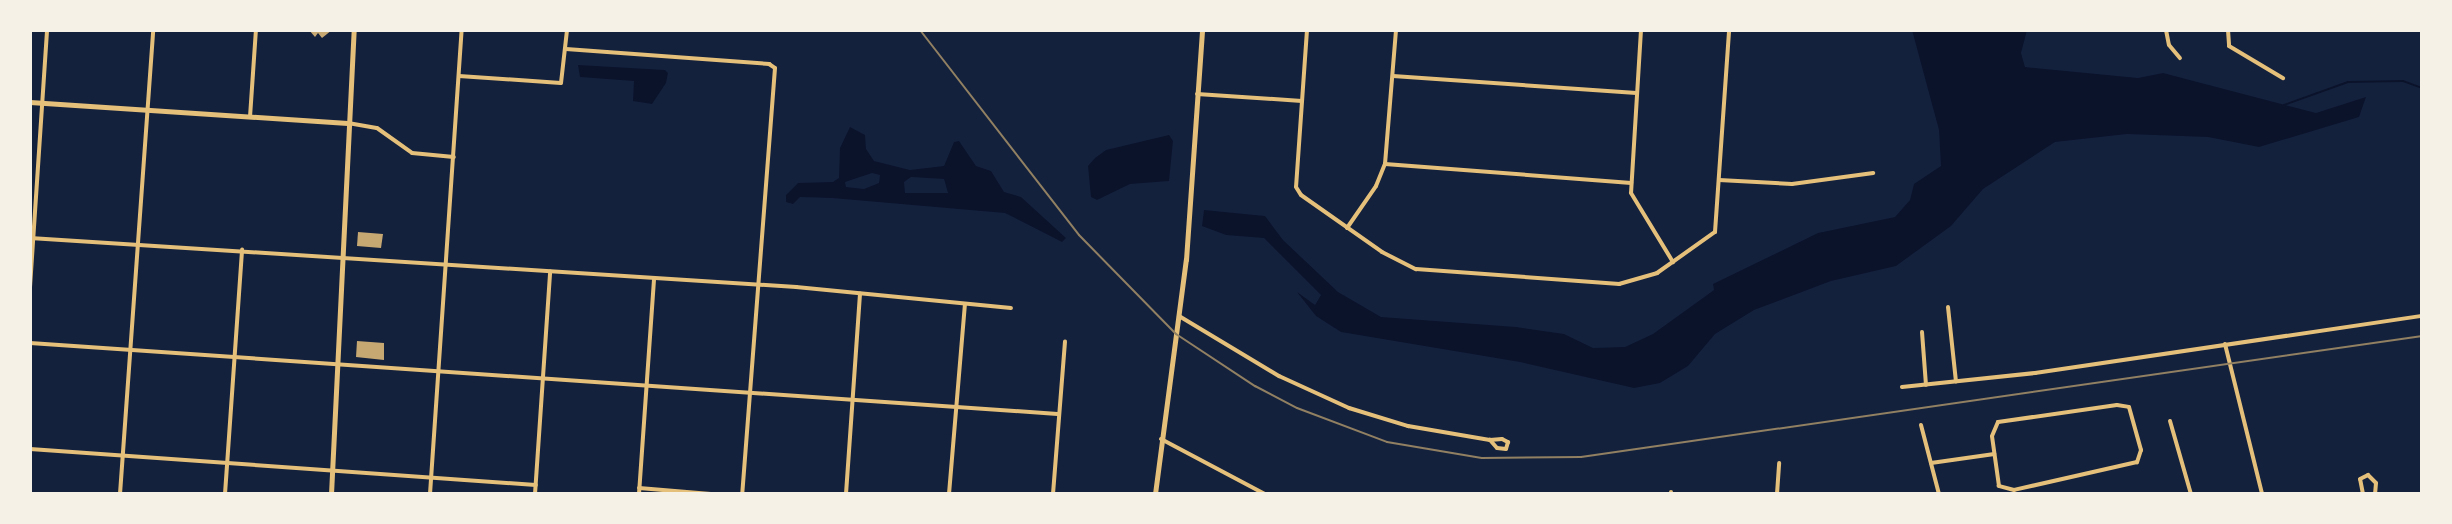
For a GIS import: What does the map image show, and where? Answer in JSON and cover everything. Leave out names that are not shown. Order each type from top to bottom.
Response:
[{"type":"main road","points":[[331,494],[344,256],[347,123],[354,30]]},
{"type":"main road","points":[[1155,494],[1179,316],[1202,30]]},
{"type":"main road","points":[[30,102],[347,123]]},
{"type":"street","points":[[30,287],[48,30]]},
{"type":"street","points":[[120,494],[153,30]]},
{"type":"street","points":[[250,117],[256,30]]},
{"type":"street","points":[[430,494],[462,30]]},
{"type":"street","points":[[459,76],[561,83],[567,30]]},
{"type":"street","points":[[1307,30],[1297,190],[1347,228],[1397,261],[1431,272],[1618,284],[1646,278],[1715,232],[1729,30]]},
{"type":"street","points":[[1347,228],[1376,186],[1385,164],[1396,30]]},
{"type":"street","points":[[1641,30],[1631,183],[1633,201],[1673,262]]},
{"type":"street","points":[[2166,30],[2169,45],[2180,58]]},
{"type":"street","points":[[2228,30],[2229,46],[2283,78]]},
{"type":"street","points":[[566,49],[773,66],[770,152],[756,285],[742,494]]},
{"type":"street","points":[[1393,76],[1636,93]]},
{"type":"street","points":[[1197,94],[1302,100]]},
{"type":"street","points":[[347,123],[377,128],[412,153],[454,157]]},
{"type":"street","points":[[1385,164],[1631,183]]},
{"type":"street","points":[[1719,180],[1792,184],[1873,173]]},
{"type":"street","points":[[32,238],[344,256],[756,285],[1011,308]]},
{"type":"street","points":[[225,494],[242,250]]},
{"type":"street","points":[[535,494],[550,272]]},
{"type":"street","points":[[654,279],[639,491],[711,494]]},
{"type":"street","points":[[846,494],[860,293]]},
{"type":"street","points":[[949,494],[964,305]]},
{"type":"street","points":[[1948,307],[1956,382]]},
{"type":"street","points":[[1179,316],[1279,376],[1350,408],[1408,426],[1490,440],[1506,440],[1509,445],[1501,450],[1490,440]]},
{"type":"street","points":[[1902,387],[1956,382],[2422,316]]},
{"type":"street","points":[[1922,332],[1926,385]]},
{"type":"street","points":[[1053,494],[1065,341]]},
{"type":"street","points":[[30,344],[1058,414]]},
{"type":"street","points":[[2225,344],[2262,494]]},
{"type":"street","points":[[2122,404],[2129,408],[2141,450],[2137,462],[2008,490],[1999,486],[1994,454],[1993,428],[2002,420],[2122,404]]},
{"type":"street","points":[[2170,421],[2191,494]]},
{"type":"street","points":[[1921,425],[1939,494]]},
{"type":"street","points":[[1161,439],[1265,494]]},
{"type":"street","points":[[30,449],[536,485]]},
{"type":"street","points":[[1931,463],[1994,454]]},
{"type":"street","points":[[1777,494],[1779,463]]},
{"type":"street","points":[[2363,494],[2361,480],[2368,475],[2374,479],[2375,494]]},
{"type":"water","points":[[1912,30],[2027,30],[2021,53],[2025,67],[2138,78],[2163,73],[2316,113],[2366,97],[2359,117],[2259,147],[2208,137],[2127,134],[2055,142],[1983,189],[1951,226],[1896,266],[1831,281],[1754,310],[1715,334],[1688,366],[1660,383],[1634,388],[1520,362],[1341,332],[1316,316],[1297,292],[1315,305],[1321,295],[1264,238],[1226,235],[1202,226],[1204,210],[1265,216],[1283,240],[1338,292],[1381,317],[1516,327],[1564,334],[1593,348],[1625,347],[1653,334],[1714,290],[1713,284],[1818,233],[1895,217],[1910,200],[1914,184],[1941,166],[1939,130]]},
{"type":"water","points":[[578,65],[665,70],[668,73],[666,83],[652,104],[633,101],[634,81],[580,77]]},
{"type":"water","points":[[850,127],[865,135],[866,149],[874,161],[910,170],[944,166],[954,142],[959,141],[976,166],[991,171],[1004,192],[1021,197],[1066,238],[1062,242],[1005,213],[832,198],[800,197],[793,204],[786,202],[786,195],[798,183],[833,182],[839,178],[840,148]],"holes":[[[872,173],[880,175],[879,183],[864,189],[846,187],[845,182]],[[911,177],[944,179],[948,193],[905,193],[904,182]]]},
{"type":"water","points":[[1169,135],[1173,141],[1169,181],[1130,184],[1097,200],[1091,197],[1088,166],[1095,158],[1106,150]]},
{"type":"building","points":[[309,30],[332,30],[322,38],[318,33],[315,37]]},
{"type":"building","points":[[358,232],[383,234],[381,248],[357,246]]},
{"type":"building","points":[[357,341],[384,343],[384,360],[356,357]]},
{"type":"waterway","points":[[2284,105],[2348,82],[2403,81],[2422,88]]},
{"type":"railway","points":[[920,30],[1079,235],[1176,334],[1255,386],[1297,408],[1387,442],[1482,458],[1581,457],[2422,336]]}]
